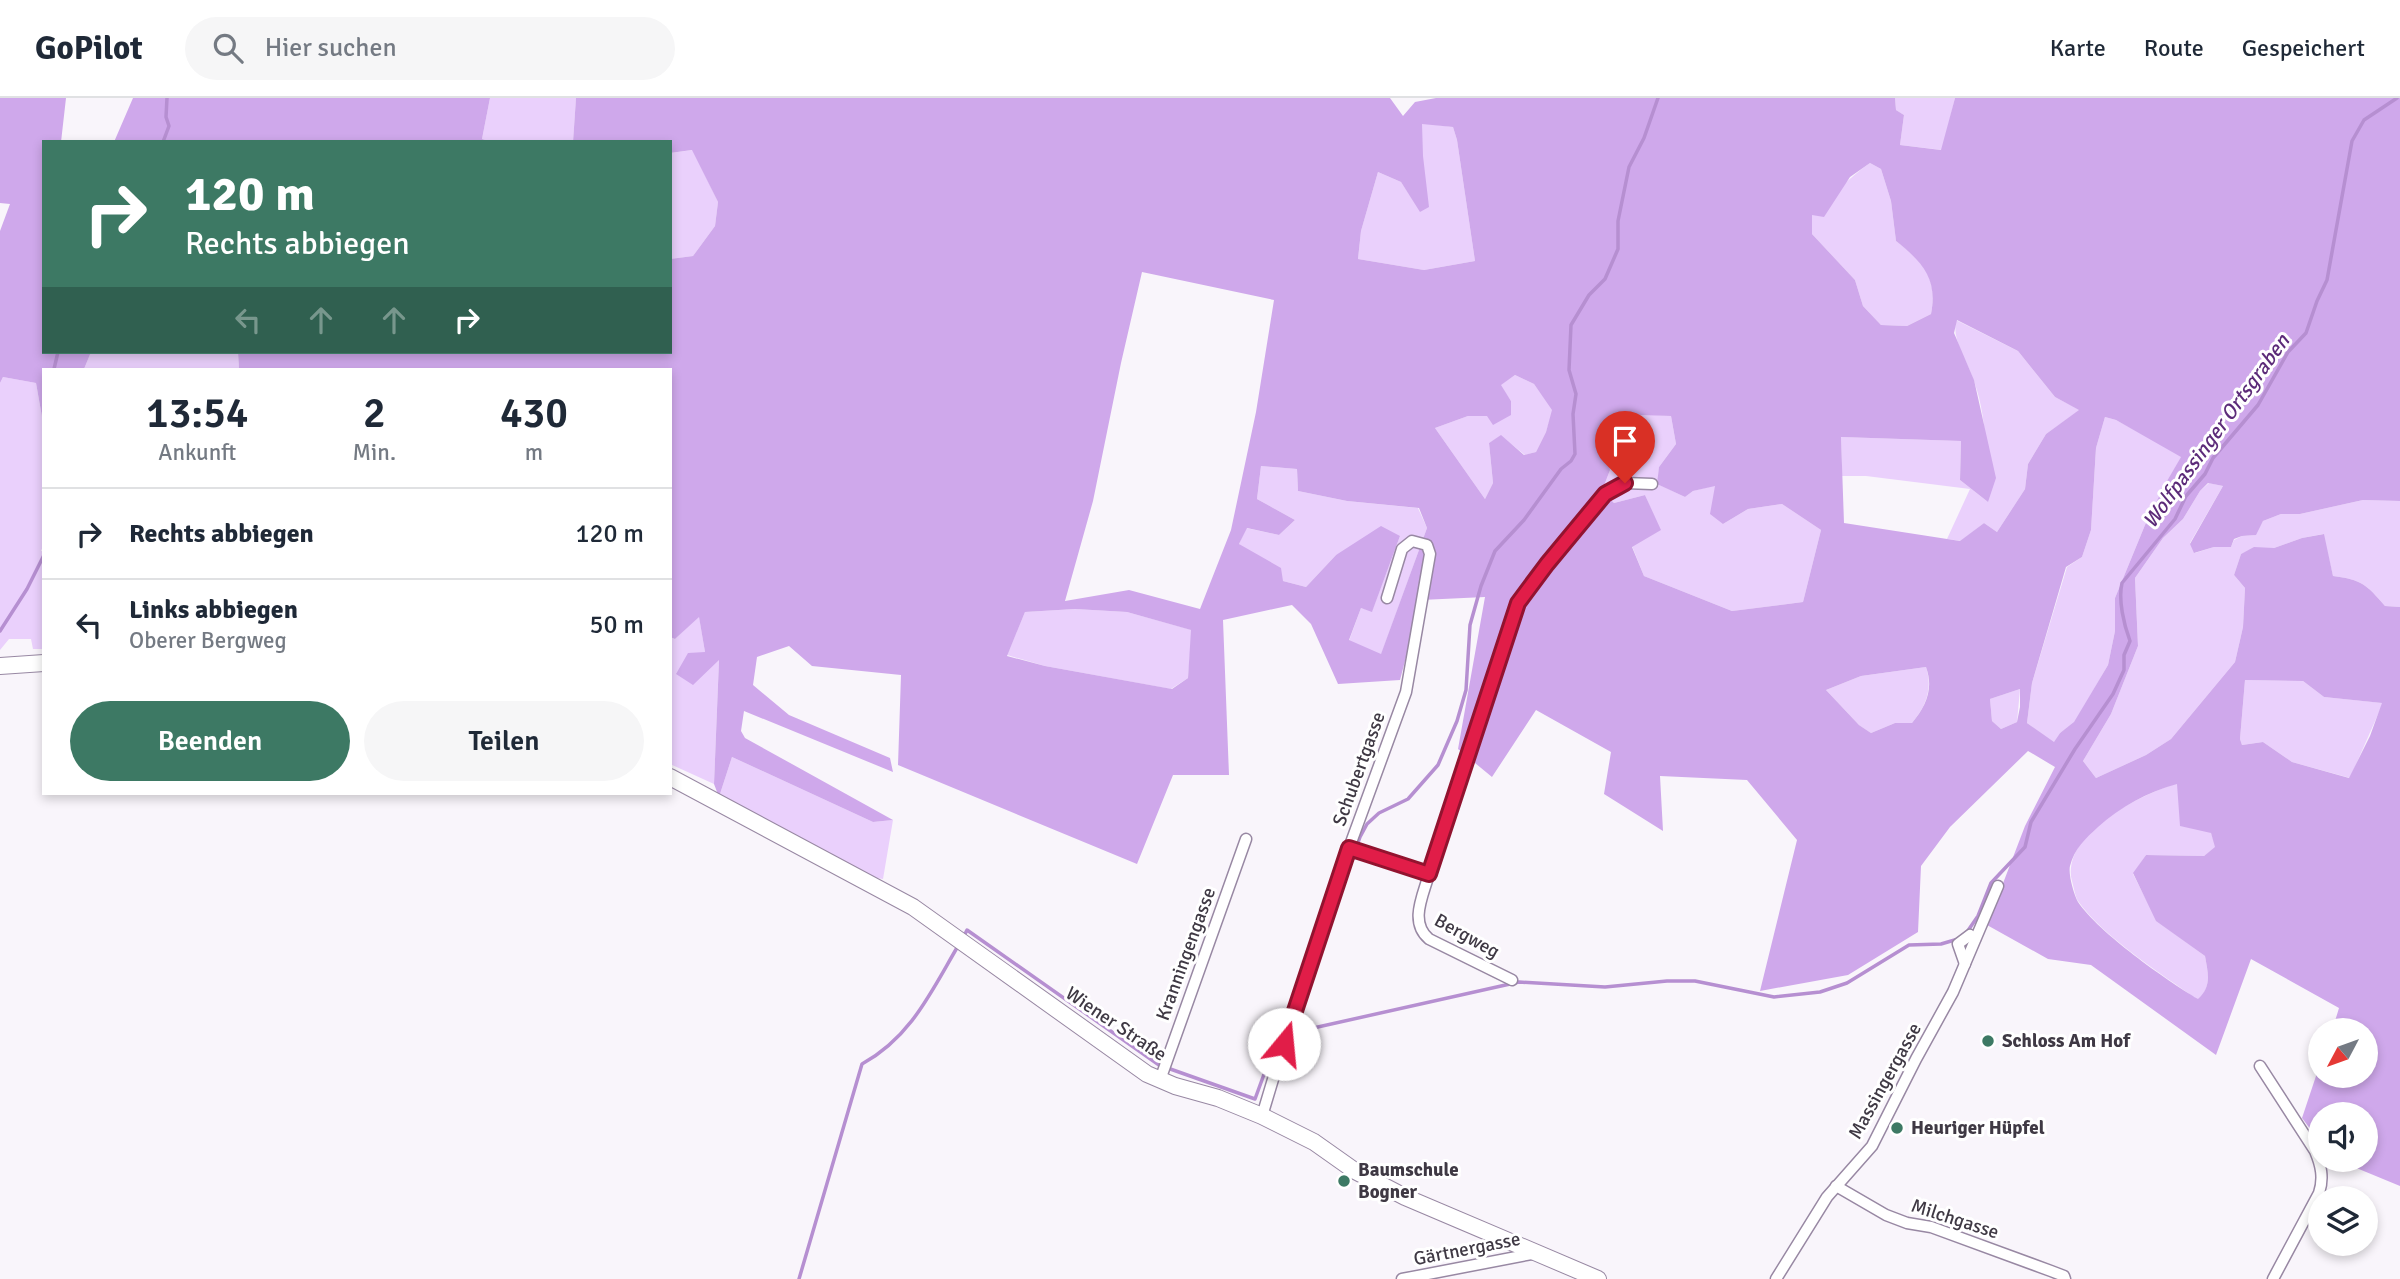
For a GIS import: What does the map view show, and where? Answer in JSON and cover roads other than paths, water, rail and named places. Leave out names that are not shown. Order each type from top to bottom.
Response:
[{"type":"main road","points":[[0,666],[42,663]]},
{"type":"main road","name":"Wiener Straße","points":[[672,778],[913,907],[1115,1052],[1262,1116],[1314,1142],[1355,1171],[1405,1197],[1598,1279]]},
{"type":"street","name":"Bergweg","points":[[1512,980],[1429,939],[1421,932],[1417,921],[1429,874],[1523,594],[1605,494],[1625,483],[1652,484]]},
{"type":"street","name":"Schubertgasse","points":[[1262,1116],[1289,1026],[1406,692],[1430,554],[1427,545],[1412,541],[1402,549],[1387,597]]},
{"type":"street","name":"Kranningengasse","points":[[1163,1072],[1246,839]]},
{"type":"street","points":[[1353,849],[1429,874]]},
{"type":"street","name":"Massingergasse","points":[[1776,1279],[1827,1197],[1872,1146],[1941,1016],[1998,886]]},
{"type":"street","points":[[2260,1066],[2315,1151],[2321,1166],[2322,1183],[2319,1193],[2273,1279]]},
{"type":"street","name":"Milchgasse","points":[[1836,1186],[1908,1223],[1931,1227],[2064,1276],[2065,1279]]},
{"type":"street","name":"Gärtnergasse","points":[[1402,1279],[1538,1253]]},
{"type":"street","points":[[1459,1279],[1463,1267]]},
{"type":"waterway","points":[[164,140],[169,126],[166,117],[167,98]]},
{"type":"waterway","points":[[1295,1032],[1294,1025],[1360,837],[1367,824],[1379,813],[1408,799],[1438,765],[1457,721],[1466,690],[1470,625],[1495,551],[1524,520],[1575,454],[1573,414],[1576,394],[1569,370],[1571,325],[1589,295],[1605,279],[1618,249],[1618,221],[1629,167],[1644,138],[1658,98]]},
{"type":"waterway","name":"Wolfpassinger Ortsgraben","points":[[1967,932],[1978,916],[1991,883],[2025,847],[2031,822],[2075,749],[2113,694],[2124,670],[2124,655],[2130,641],[2122,612],[2122,583],[2175,519],[2186,496],[2205,474],[2213,458],[2258,405],[2288,352],[2306,333],[2327,280],[2352,141],[2364,120],[2397,98]]},
{"type":"waterway","points":[[54,368],[58,354]]},
{"type":"waterway","points":[[0,631],[27,589],[42,559]]},
{"type":"waterway","points":[[964,936],[967,930],[1159,1065],[1255,1099],[1278,1036],[1283,1035]]},
{"type":"waterway","name":"Wolfpassinger Ortsgraben","points":[[1291,1033],[1519,982],[1605,987],[1695,981],[1774,997],[1820,992],[1847,983],[1909,945],[1941,944],[1958,939]]},
{"type":"waterway","points":[[799,1279],[862,1064],[894,1041],[907,1027],[958,946]]},
{"type":"place","name":"Schloss Am Hof","points":[[1988,1041]]},
{"type":"place","name":"Heuriger Hüpfel","points":[[1897,1128]]},
{"type":"place","name":"Baumschule Bogner","points":[[1344,1181]]}]
